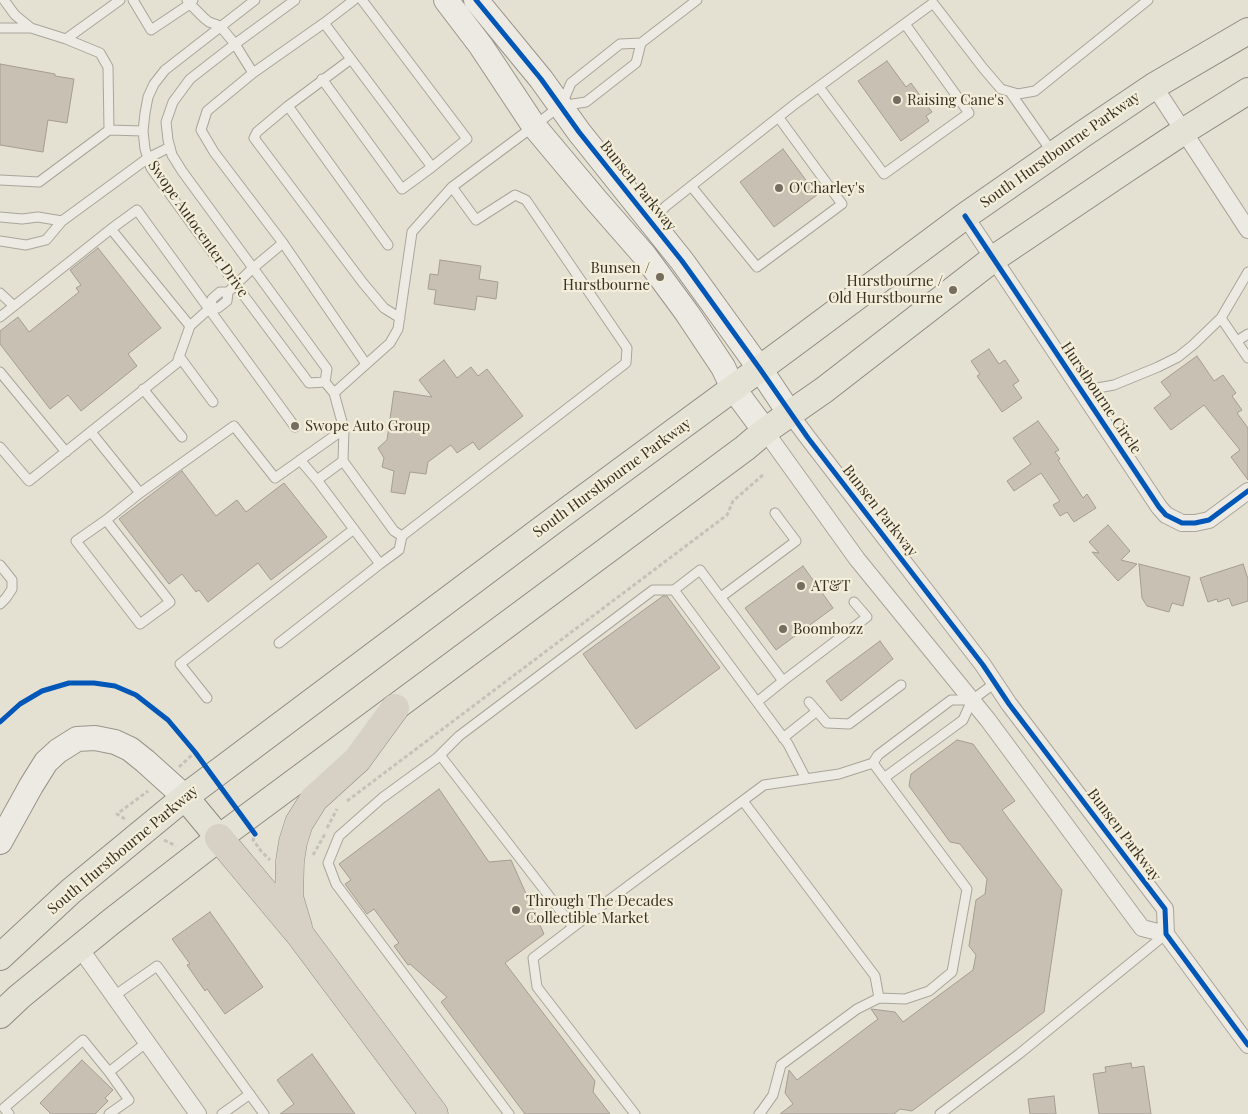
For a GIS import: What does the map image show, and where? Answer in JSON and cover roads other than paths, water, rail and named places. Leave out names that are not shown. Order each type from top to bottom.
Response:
[{"type":"highway","points":[[301,936],[289,897],[290,862],[293,842],[299,823],[314,799],[357,760],[395,708]]},
{"type":"highway","points":[[219,838],[301,936],[434,1114]]},
{"type":"main road","name":"South Hurstbourne Parkway","points":[[0,957],[71,891],[186,797],[542,529],[965,216],[1154,86],[1248,31]]},
{"type":"main road","points":[[0,1015],[19,997],[112,921],[219,838],[250,826],[395,708],[766,431],[824,390],[993,259],[1184,131],[1248,91]]},
{"type":"main road","points":[[186,797],[219,838]]},
{"type":"street","points":[[446,0],[481,46],[534,126],[645,256],[687,313],[723,367],[733,388],[857,559],[988,720],[1142,928],[1166,934],[1248,1045]]},
{"type":"street","name":"Bunsen Parkway","points":[[476,0],[541,79],[579,132],[682,261],[790,414],[983,666],[1009,704],[1164,909],[1166,934]]},
{"type":"street","points":[[1154,86],[1248,230]]},
{"type":"street","name":"Hurstbourne Circle","points":[[965,216],[1166,515],[1182,523],[1209,520],[1248,491]]},
{"type":"street","points":[[0,842],[46,762],[58,751],[77,739],[95,738],[115,742],[130,749],[186,797]]},
{"type":"street","points":[[80,947],[147,1042],[193,1112]]},
{"type":"lane","points":[[4,0],[15,15],[31,28]]},
{"type":"lane","points":[[66,39],[120,0]]},
{"type":"lane","points":[[133,0],[151,30],[190,1],[209,22],[220,26],[235,44],[253,73]]},
{"type":"lane","name":"Swope Autocenter Drive","points":[[255,0],[165,70],[154,84],[148,97],[143,131],[144,149],[151,168],[309,383],[325,382]]},
{"type":"lane","name":"Swope Autocenter Drive","points":[[295,0],[190,79],[173,102],[166,122],[172,155],[327,369],[325,382],[334,394]]},
{"type":"lane","points":[[354,0],[253,73],[207,111],[201,130],[214,152],[283,244],[366,364]]},
{"type":"lane","points":[[322,80],[402,189],[432,168],[467,139],[362,0]]},
{"type":"lane","points":[[402,536],[394,531],[343,462],[344,429],[334,394],[390,343],[398,329],[412,232],[452,187],[560,106],[572,83],[620,44],[641,43],[697,0]]},
{"type":"lane","points":[[651,222],[666,206],[819,87],[933,4],[1001,89],[1018,94],[1034,91],[1148,0]]},
{"type":"lane","points":[[324,23],[432,168]]},
{"type":"lane","points":[[819,87],[884,174],[969,113],[905,24]]},
{"type":"lane","points":[[0,28],[31,28],[66,39],[100,53],[108,67],[109,130]]},
{"type":"lane","points":[[560,106],[586,102],[636,63],[641,43]]},
{"type":"lane","points":[[351,59],[288,106],[257,132],[254,138],[363,283],[384,308],[400,318]]},
{"type":"lane","points":[[1010,92],[1053,154]]},
{"type":"lane","points":[[288,106],[388,245]]},
{"type":"lane","points":[[691,186],[757,267],[842,204],[779,118]]},
{"type":"lane","points":[[0,180],[39,182],[109,130],[143,131]]},
{"type":"lane","points":[[0,242],[26,245],[46,240],[62,221],[148,158],[170,147]]},
{"type":"lane","points":[[279,643],[399,550],[402,536],[626,363],[628,348],[526,200],[515,195],[476,220],[452,187]]},
{"type":"lane","points":[[0,317],[136,210],[210,308],[295,428]]},
{"type":"lane","points":[[0,217],[22,219],[38,217],[62,221]]},
{"type":"lane","points":[[111,229],[190,326]]},
{"type":"lane","points":[[0,447],[29,481],[177,363],[190,326],[210,308],[212,299],[220,292],[228,292],[253,268],[283,244]]},
{"type":"lane","points":[[1081,391],[1114,385],[1178,357],[1221,318],[1248,272]]},
{"type":"lane","points":[[0,293],[14,306]]},
{"type":"lane","points":[[1221,318],[1248,358]]},
{"type":"lane","points":[[1237,341],[1248,334]]},
{"type":"lane","points":[[179,356],[213,402]]},
{"type":"lane","points":[[0,372],[66,452]]},
{"type":"lane","points":[[144,389],[182,437]]},
{"type":"lane","points":[[106,520],[170,602],[140,624],[76,541],[234,426],[276,478],[344,429]]},
{"type":"lane","points":[[91,432],[140,493]]},
{"type":"lane","points":[[300,460],[380,564]]},
{"type":"lane","points":[[317,480],[343,462]]},
{"type":"lane","points":[[721,598],[796,541],[776,513]]},
{"type":"lane","points":[[207,698],[180,664],[354,529]]},
{"type":"lane","points":[[0,565],[12,580],[12,590],[0,604]]},
{"type":"lane","points":[[509,1114],[336,884],[328,863],[339,836],[382,798],[440,755],[463,733],[653,590],[674,590],[700,570],[783,681]]},
{"type":"lane","points":[[674,590],[788,744],[806,779]]},
{"type":"lane","points":[[757,702],[866,617],[854,602]]},
{"type":"lane","points":[[884,778],[963,720],[972,700],[995,684]]},
{"type":"lane","points":[[809,702],[827,723],[849,724],[901,685]]},
{"type":"lane","points":[[635,1114],[536,987],[533,958],[764,785],[838,774],[873,763],[878,755],[951,700],[972,700]]},
{"type":"lane","points":[[783,738],[817,711]]},
{"type":"lane","points":[[440,755],[573,927]]},
{"type":"lane","points":[[759,1114],[773,1095],[781,1065],[857,1009],[878,998],[905,999],[929,991],[952,972],[967,889],[873,763]]},
{"type":"lane","points":[[743,801],[875,976],[878,998]]},
{"type":"lane","points":[[940,1114],[1019,1054],[1166,934]]},
{"type":"lane","points":[[114,996],[157,966],[264,1114]]},
{"type":"lane","points":[[9,1114],[4,1108],[83,1040],[129,1100],[109,1114]]},
{"type":"lane","points":[[109,1072],[147,1042]]},
{"type":"lane","points":[[222,1114],[250,1094]]},
{"type":"place","name":"Raising Cane's","points":[[897,100]]},
{"type":"place","name":"O'Charley's","points":[[779,188]]},
{"type":"place","name":"Bunsen / Hurstbourne","points":[[660,277]]},
{"type":"place","name":"Hurstbourne / Old Hurstbourne","points":[[953,290]]},
{"type":"place","name":"Swope Auto Group","points":[[295,426]]},
{"type":"place","name":"AT&T","points":[[801,586]]},
{"type":"place","name":"Boombozz","points":[[783,629]]},
{"type":"place","name":"Through The Decades Collectible Market","points":[[516,910]]}]
